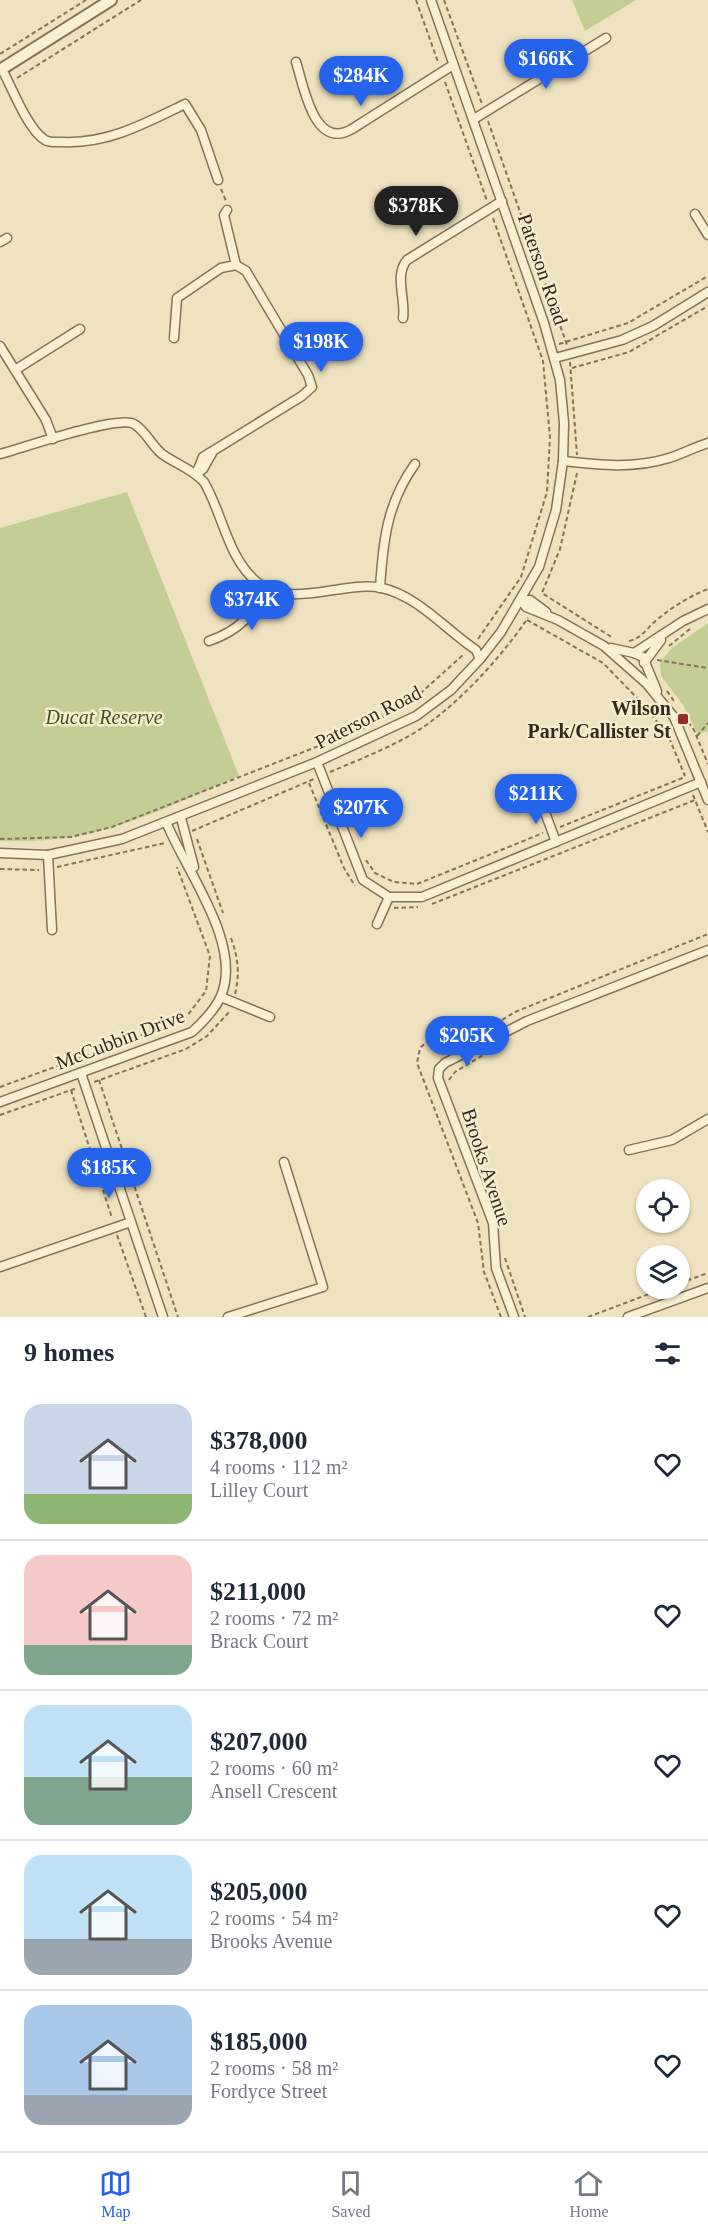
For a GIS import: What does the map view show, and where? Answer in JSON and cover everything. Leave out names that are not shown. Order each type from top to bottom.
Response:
[{"type":"street","points":[[111,0],[1,69],[40,136],[51,142],[77,143],[118,135],[185,104],[201,130],[218,180]]},
{"type":"street","name":"Paterson Road","points":[[0,854],[48,855],[123,839],[167,824],[317,762],[416,716],[451,690],[480,658],[501,632],[539,567],[556,510],[563,461],[562,400],[555,358],[431,0]]},
{"type":"street","points":[[474,120],[606,38]]},
{"type":"street","points":[[296,62],[316,121],[325,131],[338,134],[346,133],[453,65]]},
{"type":"street","points":[[403,318],[405,304],[401,275],[402,267],[407,261],[501,201]]},
{"type":"street","points":[[227,210],[224,215],[236,265]]},
{"type":"street","points":[[695,214],[708,235]]},
{"type":"street","points":[[174,338],[177,298],[221,268],[236,265],[246,271],[251,278],[308,375],[312,387],[213,453],[203,469],[196,474]]},
{"type":"street","points":[[555,358],[622,340],[653,326],[708,292]]},
{"type":"street","points":[[15,370],[80,329]]},
{"type":"street","points":[[0,346],[46,420],[53,439]]},
{"type":"street","points":[[0,454],[109,423],[128,422],[142,430],[159,451],[196,474],[209,490],[243,565],[256,581],[268,588],[287,593],[306,594],[357,585],[380,588],[413,602],[451,633],[471,656],[480,658]]},
{"type":"street","points":[[563,461],[606,465],[642,464],[671,457],[708,442]]},
{"type":"street","points":[[380,588],[386,524],[401,483],[415,464]]},
{"type":"street","points":[[209,641],[228,634],[250,617],[268,588]]},
{"type":"street","points":[[520,600],[526,607],[558,620],[601,644],[634,672],[674,717],[708,800]]},
{"type":"street","points":[[626,665],[633,654],[708,609]]},
{"type":"street","points":[[634,672],[639,672],[667,633]]},
{"type":"street","points":[[601,644],[640,655],[664,704]]},
{"type":"street","points":[[317,762],[363,880],[387,901],[422,897],[701,782]]},
{"type":"street","points":[[540,799],[556,842]]},
{"type":"street","name":"McCubbin Drive","points":[[0,1102],[192,1032],[208,1017],[221,997],[227,972],[226,953],[196,876],[181,818]]},
{"type":"street","name":"McCubbin Drive","points":[[167,824],[196,876]]},
{"type":"street","points":[[48,855],[52,930]]},
{"type":"street","points":[[377,924],[387,901]]},
{"type":"street","name":"Brooks Avenue","points":[[514,1317],[496,1268],[493,1224],[438,1078],[440,1070],[445,1064],[527,1021],[708,950]]},
{"type":"street","points":[[221,997],[270,1017]]},
{"type":"street","points":[[81,1073],[163,1317]]},
{"type":"street","points":[[629,1150],[672,1140],[708,1119]]},
{"type":"street","points":[[228,1317],[323,1287],[284,1162]]},
{"type":"street","points":[[0,1267],[131,1222]]},
{"type":"street","points":[[628,1317],[708,1288]]},
{"type":"path","points":[[0,54],[86,0]]},
{"type":"path","points":[[9,83],[141,0]]},
{"type":"path","points":[[218,180],[227,210]]},
{"type":"path","points":[[539,349],[578,340],[628,323],[708,276]]},
{"type":"path","points":[[527,620],[603,663],[640,701],[668,735],[708,832]]},
{"type":"path","points":[[668,647],[694,626]]},
{"type":"path","points":[[655,660],[662,653]]},
{"type":"path","points":[[655,660],[656,666]]},
{"type":"path","points":[[655,660],[708,668]]},
{"type":"path","points":[[663,684],[675,703]]},
{"type":"path","points":[[681,712],[697,736],[708,764]]},
{"type":"path","points":[[697,736],[708,723]]},
{"type":"path","points":[[363,856],[375,873],[394,882],[417,884],[685,777]]},
{"type":"path","points":[[308,782],[344,868],[353,885],[361,891]]},
{"type":"path","points":[[387,901],[405,908],[425,907],[695,800]]},
{"type":"path","points":[[194,830],[225,920]]},
{"type":"path","points":[[0,1087],[167,1026],[187,1016],[206,991],[210,956],[175,863]]},
{"type":"path","points":[[0,1115],[193,1045],[207,1036],[230,1010],[239,979],[237,954],[229,932]]},
{"type":"path","points":[[501,1317],[484,1272],[478,1223],[417,1063],[420,1048],[430,1039],[455,1042],[484,1031],[514,1012],[708,934]]},
{"type":"path","points":[[447,1082],[454,1072],[485,1054]]},
{"type":"path","points":[[99,1080],[178,1317]]},
{"type":"path","points":[[71,1090],[146,1317]]},
{"type":"path","points":[[504,1254],[525,1317]]},
{"type":"path","points":[[690,1279],[708,1273]]},
{"type":"path","points":[[588,1317],[636,1299]]},
{"type":"green space","points":[[572,0],[636,0],[585,31]]},
{"type":"green space","name":"Ducat Reserve","points":[[127,492],[239,776],[149,815],[111,828],[46,840],[0,841],[0,528]]},
{"type":"green space","points":[[708,623],[708,731],[698,734],[683,705],[661,676],[660,662],[672,648]]},
{"type":"place","name":"Wilson Park/Callister St","points":[[683,719]]}]
